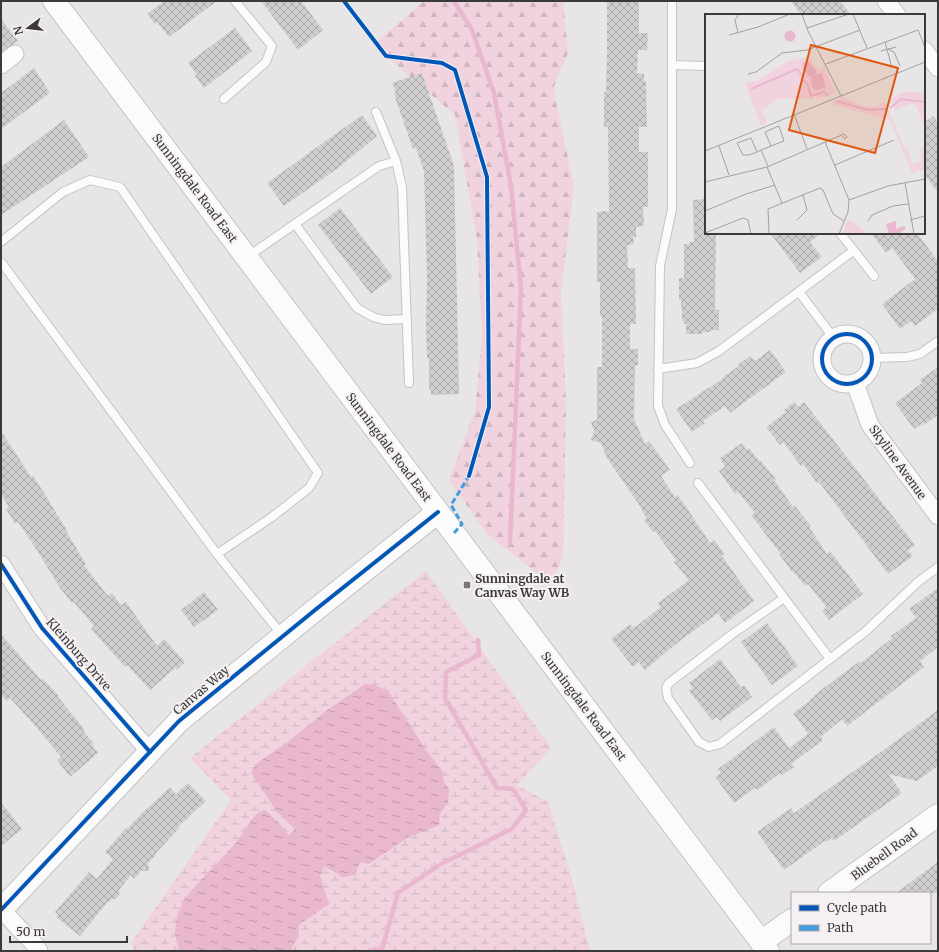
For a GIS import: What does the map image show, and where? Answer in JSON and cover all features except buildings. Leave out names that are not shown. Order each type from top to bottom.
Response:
[{"type":"main road","name":"Sunningdale Road East","points":[[54,1],[765,946]]},
{"type":"main road","name":"Canvas Way","points":[[1,910],[179,721],[438,512]]},
{"type":"main road","name":"Bluebell Road","points":[[830,892],[938,815]]},
{"type":"main road","points":[[765,946],[791,921]]},
{"type":"street","points":[[886,1],[896,14]]},
{"type":"street","points":[[925,51],[938,68]]},
{"type":"street","points":[[1,64],[16,54]]},
{"type":"street","points":[[842,333],[852,333],[861,337],[869,344],[873,358],[873,363],[867,376],[855,383],[843,384],[832,379],[824,370],[822,358],[825,346],[833,337],[842,333]]},
{"type":"street","name":"Skyline Avenue","points":[[855,383],[870,425],[938,516]]},
{"type":"street","name":"Kleinburg Drive","points":[[1,564],[42,628],[150,752]]},
{"type":"street","points":[[1,910],[39,951]]},
{"type":"lane","points":[[224,99],[266,62],[272,46],[235,1]]},
{"type":"lane","points":[[672,1],[672,209],[660,266],[658,406],[665,425],[690,463]]},
{"type":"lane","points":[[672,65],[705,66]]},
{"type":"lane","points":[[376,112],[396,161],[402,187],[409,383]]},
{"type":"lane","points":[[247,257],[379,166],[396,161]]},
{"type":"lane","points":[[1,242],[63,192],[90,180],[120,187],[318,473],[309,488],[272,518],[217,554]]},
{"type":"lane","points":[[295,224],[357,308],[373,317],[384,320],[407,319]]},
{"type":"lane","points":[[841,234],[874,276]]},
{"type":"lane","points":[[658,369],[697,363],[719,352],[853,251]]},
{"type":"lane","points":[[1,262],[217,554],[283,636]]},
{"type":"lane","points":[[799,292],[833,337]]},
{"type":"lane","points":[[873,358],[907,358],[920,354],[938,341]]},
{"type":"lane","points":[[698,483],[830,659]]},
{"type":"lane","points":[[784,598],[731,635],[669,683],[666,688],[668,698],[699,742],[709,747],[720,744],[866,631],[918,582],[938,567]]},
{"type":"green space","points":[[424,1],[563,1],[568,53],[553,88],[574,186],[561,291],[566,403],[563,557],[551,584],[488,535],[449,480],[475,411],[482,337],[477,240],[455,115],[373,45]]},
{"type":"green space","points":[[426,571],[551,748],[517,785],[548,802],[571,876],[590,951],[135,951],[131,943],[231,800],[190,758]]},
{"type":"water","points":[[365,684],[375,685],[388,691],[426,750],[443,772],[443,780],[449,790],[448,802],[440,814],[439,825],[407,838],[369,864],[361,862],[358,866],[356,875],[343,877],[324,866],[320,876],[329,904],[299,925],[298,937],[290,951],[180,951],[176,939],[175,928],[177,916],[183,902],[199,882],[232,847],[255,816],[261,811],[265,810],[289,835],[295,829],[277,812],[251,773],[256,764],[290,740],[327,710]]},
{"type":"waterway","points":[[454,1],[472,30],[494,93],[511,186],[521,288],[510,542]]},
{"type":"waterway","points":[[368,951],[382,949],[398,893],[441,864],[512,829],[526,810],[513,789],[497,788],[445,698],[446,672],[479,655],[478,640]]},
{"type":"marked path","points":[[454,533],[462,524],[451,505],[470,472]]},
{"type":"cycle path","points":[[344,1],[386,56],[442,63],[455,70],[487,177],[489,407],[469,476]]},
{"type":"cycle path","points":[[842,334],[852,334],[865,341],[872,354],[872,359],[872,364],[865,377],[852,384],[842,384],[833,380],[826,373],[822,364],[822,354],[826,345],[833,338],[842,334]]},
{"type":"cycle path","points":[[1,910],[179,721],[438,512]]},
{"type":"cycle path","points":[[1,564],[42,628],[150,752]]},
{"type":"place","name":"Sunningdale at Canvas Way WB","points":[[467,585]]}]
